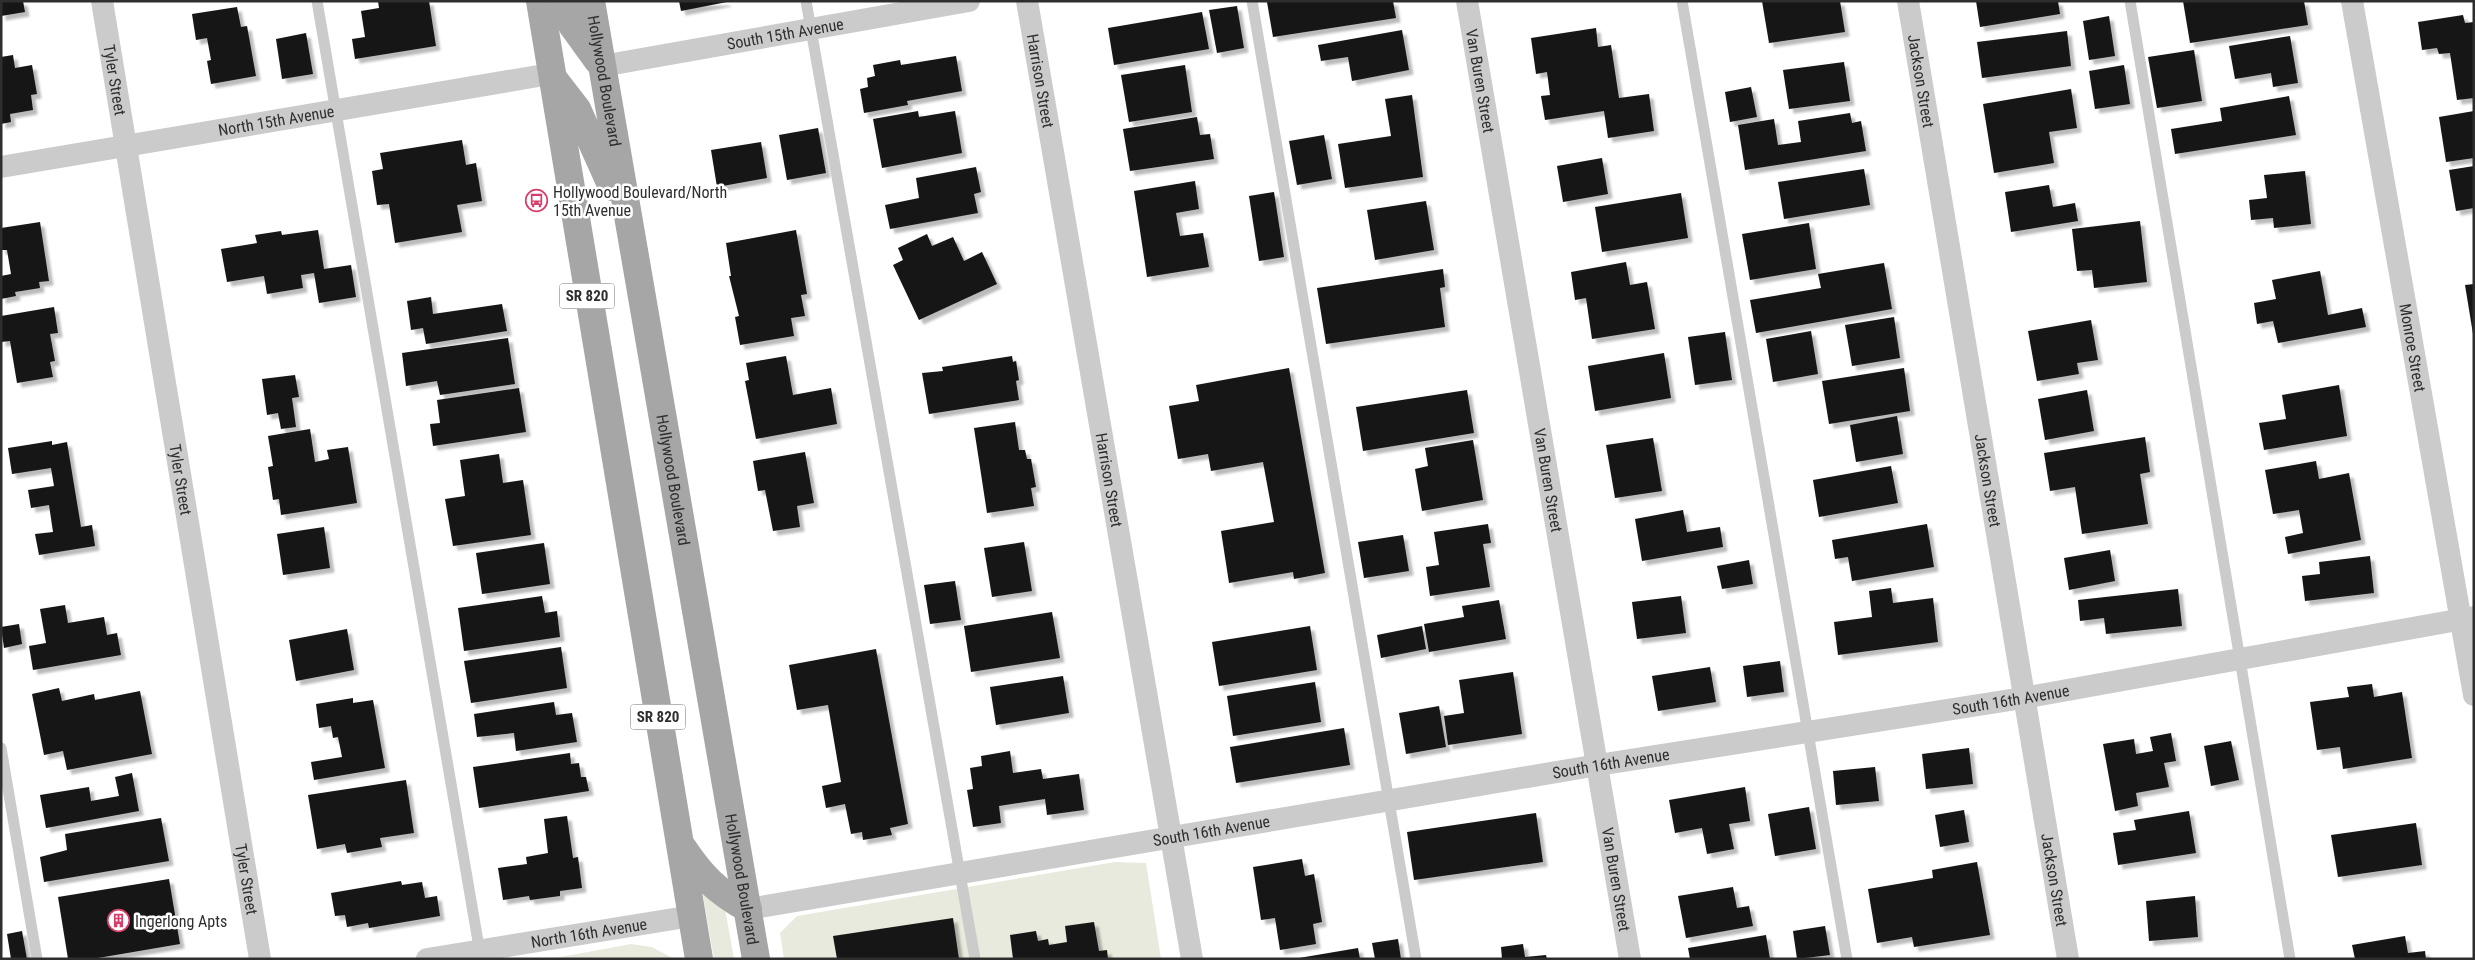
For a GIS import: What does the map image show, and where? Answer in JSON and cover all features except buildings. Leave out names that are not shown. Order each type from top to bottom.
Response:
[{"type":"main road","name":"SR 820","points":[[540,1],[550,74],[699,959]]},
{"type":"main road","points":[[561,1],[572,25],[602,66]]},
{"type":"main road","name":"Hollywood Boulevard","points":[[591,1],[756,959]]},
{"type":"main road","points":[[550,74],[577,109],[630,230]]},
{"type":"main road","points":[[679,843],[701,874],[724,895],[748,909]]},
{"type":"street","name":"Tyler Street","points":[[102,1],[260,959]]},
{"type":"street","name":"South 15th Avenue","points":[[602,66],[969,1]]},
{"type":"street","name":"Harrison Street","points":[[1027,1],[1192,959]]},
{"type":"street","name":"Van Buren Street","points":[[1466,1],[1630,959]]},
{"type":"street","name":"Jackson Street","points":[[1908,1],[2068,959]]},
{"type":"street","name":"Monroe Street","points":[[2352,1],[2467,618],[2474,695]]},
{"type":"street","name":"North 15th Avenue","points":[[1,167],[550,74]]},
{"type":"street","name":"South 16th Avenue","points":[[748,909],[1598,765],[2023,698],[2467,618]]},
{"type":"street","name":"North 16th Avenue","points":[[427,959],[480,954],[692,916]]},
{"type":"lane","points":[[317,1],[480,954]]},
{"type":"lane","points":[[806,1],[975,959]]},
{"type":"lane","points":[[1252,1],[1416,959]]},
{"type":"lane","points":[[1682,1],[1847,959]]},
{"type":"lane","points":[[2130,1],[2290,959]]},
{"type":"lane","points":[[1,748],[37,959]]},
{"type":"shaded area","points":[[1115,862],[1146,863],[1161,959],[784,959],[780,933],[797,916]]},
{"type":"shaded area","points":[[702,890],[725,909],[734,959],[714,959]]},
{"type":"shaded area","points":[[631,944],[652,947],[674,959],[550,959]]},
{"type":"place","name":"Hollywood Boulevard/North 15th Avenue","points":[[537,201]]},
{"type":"place","name":"Ingerlong Apts","points":[[119,921]]}]
